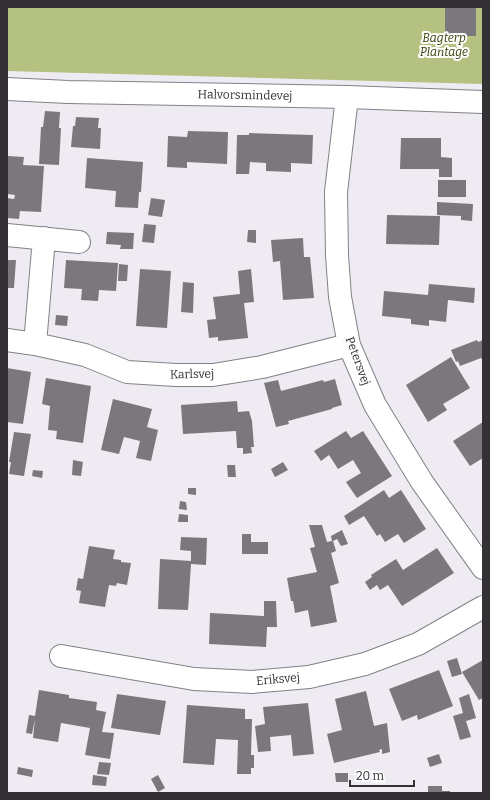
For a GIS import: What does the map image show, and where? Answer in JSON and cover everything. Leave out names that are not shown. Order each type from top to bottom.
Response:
[{"type":"street","name":"Halvorsmindevej","points":[[7,89],[76,92],[347,97],[483,102]]},
{"type":"street","name":"Petersvej","points":[[347,97],[336,192],[337,255],[340,297],[350,345],[375,405],[422,482],[483,568]]},
{"type":"street","points":[[7,235],[79,242]]},
{"type":"street","points":[[35,344],[44,238]]},
{"type":"street","name":"Karlsvej","points":[[7,340],[35,344],[85,355],[127,372],[176,375],[213,375],[262,368],[350,345]]},
{"type":"street","name":"Eriksvej","points":[[61,656],[194,679],[252,682],[309,677],[365,664],[418,644],[483,607]]},
{"type":"green space","name":"Bagterp Plantage","points":[[7,7],[483,7],[483,84],[7,71]]},
{"type":"building","points":[[445,7],[476,7],[476,36],[445,36]]},
{"type":"building","points":[[45,111],[60,112],[59,128],[61,128],[59,165],[39,164],[41,127],[43,127]]},
{"type":"building","points":[[76,117],[99,118],[98,128],[101,128],[100,149],[71,147],[73,126],[75,126]]},
{"type":"building","points":[[188,131],[228,132],[227,164],[187,162],[187,168],[167,167],[168,136],[187,137]]},
{"type":"building","points":[[249,133],[313,135],[312,164],[291,163],[291,172],[266,171],[266,163],[250,162],[249,174],[236,174],[237,135],[249,135]]},
{"type":"building","points":[[401,138],[441,138],[441,157],[452,158],[452,177],[439,177],[439,169],[400,169]]},
{"type":"building","points":[[7,156],[24,157],[23,165],[44,166],[41,212],[20,211],[19,219],[7,218],[7,198],[14,199],[15,195],[7,194]]},
{"type":"building","points":[[87,158],[143,162],[141,192],[139,192],[138,208],[115,207],[116,191],[85,188]]},
{"type":"building","points":[[438,180],[466,180],[466,197],[438,197]]},
{"type":"building","points":[[151,198],[165,200],[162,217],[148,215]]},
{"type":"building","points":[[437,202],[473,204],[472,221],[461,220],[461,216],[437,215]]},
{"type":"building","points":[[387,215],[440,216],[439,245],[386,244]]},
{"type":"building","points":[[144,224],[156,225],[154,243],[142,242]]},
{"type":"building","points":[[248,230],[256,230],[256,243],[247,242]]},
{"type":"building","points":[[107,232],[134,233],[133,249],[120,249],[121,245],[106,244]]},
{"type":"building","points":[[303,238],[304,257],[310,257],[314,298],[283,300],[280,261],[273,262],[271,240]]},
{"type":"building","points":[[7,260],[16,260],[14,288],[7,288]]},
{"type":"building","points":[[66,260],[118,263],[116,291],[99,290],[98,301],[81,300],[82,289],[64,288]]},
{"type":"building","points":[[119,264],[128,265],[127,281],[118,281]]},
{"type":"building","points":[[140,269],[171,271],[167,328],[136,326]]},
{"type":"building","points":[[251,269],[254,302],[244,303],[248,338],[218,341],[218,337],[209,338],[207,320],[216,319],[213,297],[240,294],[238,271]]},
{"type":"building","points":[[183,282],[194,283],[193,313],[181,312]]},
{"type":"building","points":[[429,284],[475,288],[474,303],[448,300],[446,322],[429,320],[429,326],[411,324],[411,319],[382,316],[384,291],[428,295]]},
{"type":"building","points":[[56,315],[68,316],[67,326],[55,325]]},
{"type":"building","points":[[477,340],[478,342],[483,340],[483,359],[481,358],[460,366],[458,361],[456,362],[451,350]]},
{"type":"building","points":[[451,357],[470,388],[443,404],[447,410],[428,422],[406,385]]},
{"type":"building","points":[[7,368],[31,372],[23,424],[7,422]]},
{"type":"building","points":[[46,378],[91,386],[83,443],[56,439],[57,431],[48,430],[50,406],[42,404]]},
{"type":"building","points":[[335,379],[342,405],[288,421],[289,424],[276,427],[264,383],[278,380],[281,391],[323,380],[324,382]]},
{"type":"building","points":[[113,399],[152,409],[147,427],[158,430],[151,461],[136,458],[140,441],[124,437],[119,454],[101,450]]},
{"type":"building","points":[[237,401],[238,412],[249,411],[252,421],[254,447],[251,447],[252,453],[243,454],[243,448],[237,448],[236,431],[183,434],[181,405]]},
{"type":"building","points":[[483,422],[483,458],[470,466],[453,441]]},
{"type":"building","points":[[346,431],[351,438],[363,431],[392,476],[357,498],[346,482],[361,473],[353,460],[338,469],[329,455],[321,461],[314,451]]},
{"type":"building","points":[[14,432],[31,434],[24,476],[9,474],[11,462],[9,462]]},
{"type":"building","points":[[73,460],[83,462],[81,476],[72,475]]},
{"type":"building","points":[[283,462],[288,470],[275,477],[271,469]]},
{"type":"building","points":[[227,465],[235,465],[236,477],[228,477]]},
{"type":"building","points":[[33,470],[43,471],[42,478],[32,476]]},
{"type":"building","points":[[188,488],[196,488],[196,495],[188,494]]},
{"type":"building","points":[[384,490],[389,498],[401,490],[426,529],[404,543],[398,534],[385,542],[380,534],[377,536],[364,516],[349,525],[344,516]]},
{"type":"building","points":[[180,501],[186,502],[187,510],[179,509]]},
{"type":"building","points":[[179,514],[188,515],[188,522],[178,522]]},
{"type":"building","points":[[309,525],[322,525],[327,542],[332,541],[331,536],[342,530],[348,544],[341,546],[337,539],[333,541],[336,551],[331,553],[339,583],[330,586],[337,622],[311,627],[308,610],[295,613],[293,601],[291,601],[287,578],[317,572],[310,548],[315,547]]},
{"type":"building","points":[[242,534],[251,534],[251,542],[268,542],[268,554],[242,554]]},
{"type":"building","points":[[181,537],[207,538],[206,565],[191,564],[188,610],[158,609],[160,559],[191,561],[191,551],[180,550]]},
{"type":"building","points":[[89,546],[115,550],[113,559],[131,563],[127,585],[117,583],[116,586],[109,585],[105,607],[79,603],[81,591],[76,590],[78,578],[83,579]]},
{"type":"building","points":[[437,548],[454,573],[402,606],[388,585],[380,590],[377,585],[370,590],[365,582],[372,577],[371,575],[396,559],[403,570]]},
{"type":"building","points":[[264,601],[276,601],[277,627],[267,627],[266,647],[209,644],[210,613],[264,616]]},
{"type":"building","points":[[457,658],[462,674],[452,677],[447,661]]},
{"type":"building","points":[[483,660],[483,698],[479,700],[462,672]]},
{"type":"building","points":[[439,670],[453,706],[418,720],[417,715],[402,721],[389,689]]},
{"type":"building","points":[[39,690],[69,695],[69,698],[97,702],[96,710],[106,712],[102,732],[114,733],[110,759],[85,755],[90,728],[61,723],[58,742],[33,738],[35,719],[32,734],[26,733],[29,715],[35,716]]},
{"type":"building","points":[[366,691],[374,726],[387,723],[390,752],[382,754],[382,749],[379,750],[380,752],[334,763],[327,734],[342,730],[335,699]]},
{"type":"building","points":[[117,694],[166,701],[160,735],[111,728]]},
{"type":"building","points":[[469,694],[476,718],[466,721],[471,737],[460,740],[453,716],[463,713],[459,698]]},
{"type":"building","points":[[308,703],[314,754],[293,756],[291,735],[270,737],[271,751],[258,752],[255,726],[265,724],[263,707]]},
{"type":"building","points":[[187,705],[245,709],[245,719],[252,719],[251,755],[254,755],[254,768],[251,768],[251,774],[237,774],[238,740],[216,739],[214,765],[183,763]]},
{"type":"building","points":[[439,754],[442,763],[430,767],[427,758]]},
{"type":"building","points":[[99,762],[111,763],[109,775],[97,774]]},
{"type":"building","points":[[18,767],[33,770],[32,777],[17,774]]},
{"type":"building","points":[[335,773],[348,773],[348,782],[336,782]]},
{"type":"building","points":[[93,775],[107,777],[106,786],[92,785]]},
{"type":"building","points":[[158,775],[165,788],[158,792],[151,779]]},
{"type":"building","points":[[428,786],[442,786],[442,791],[450,791],[450,793],[428,793]]}]
